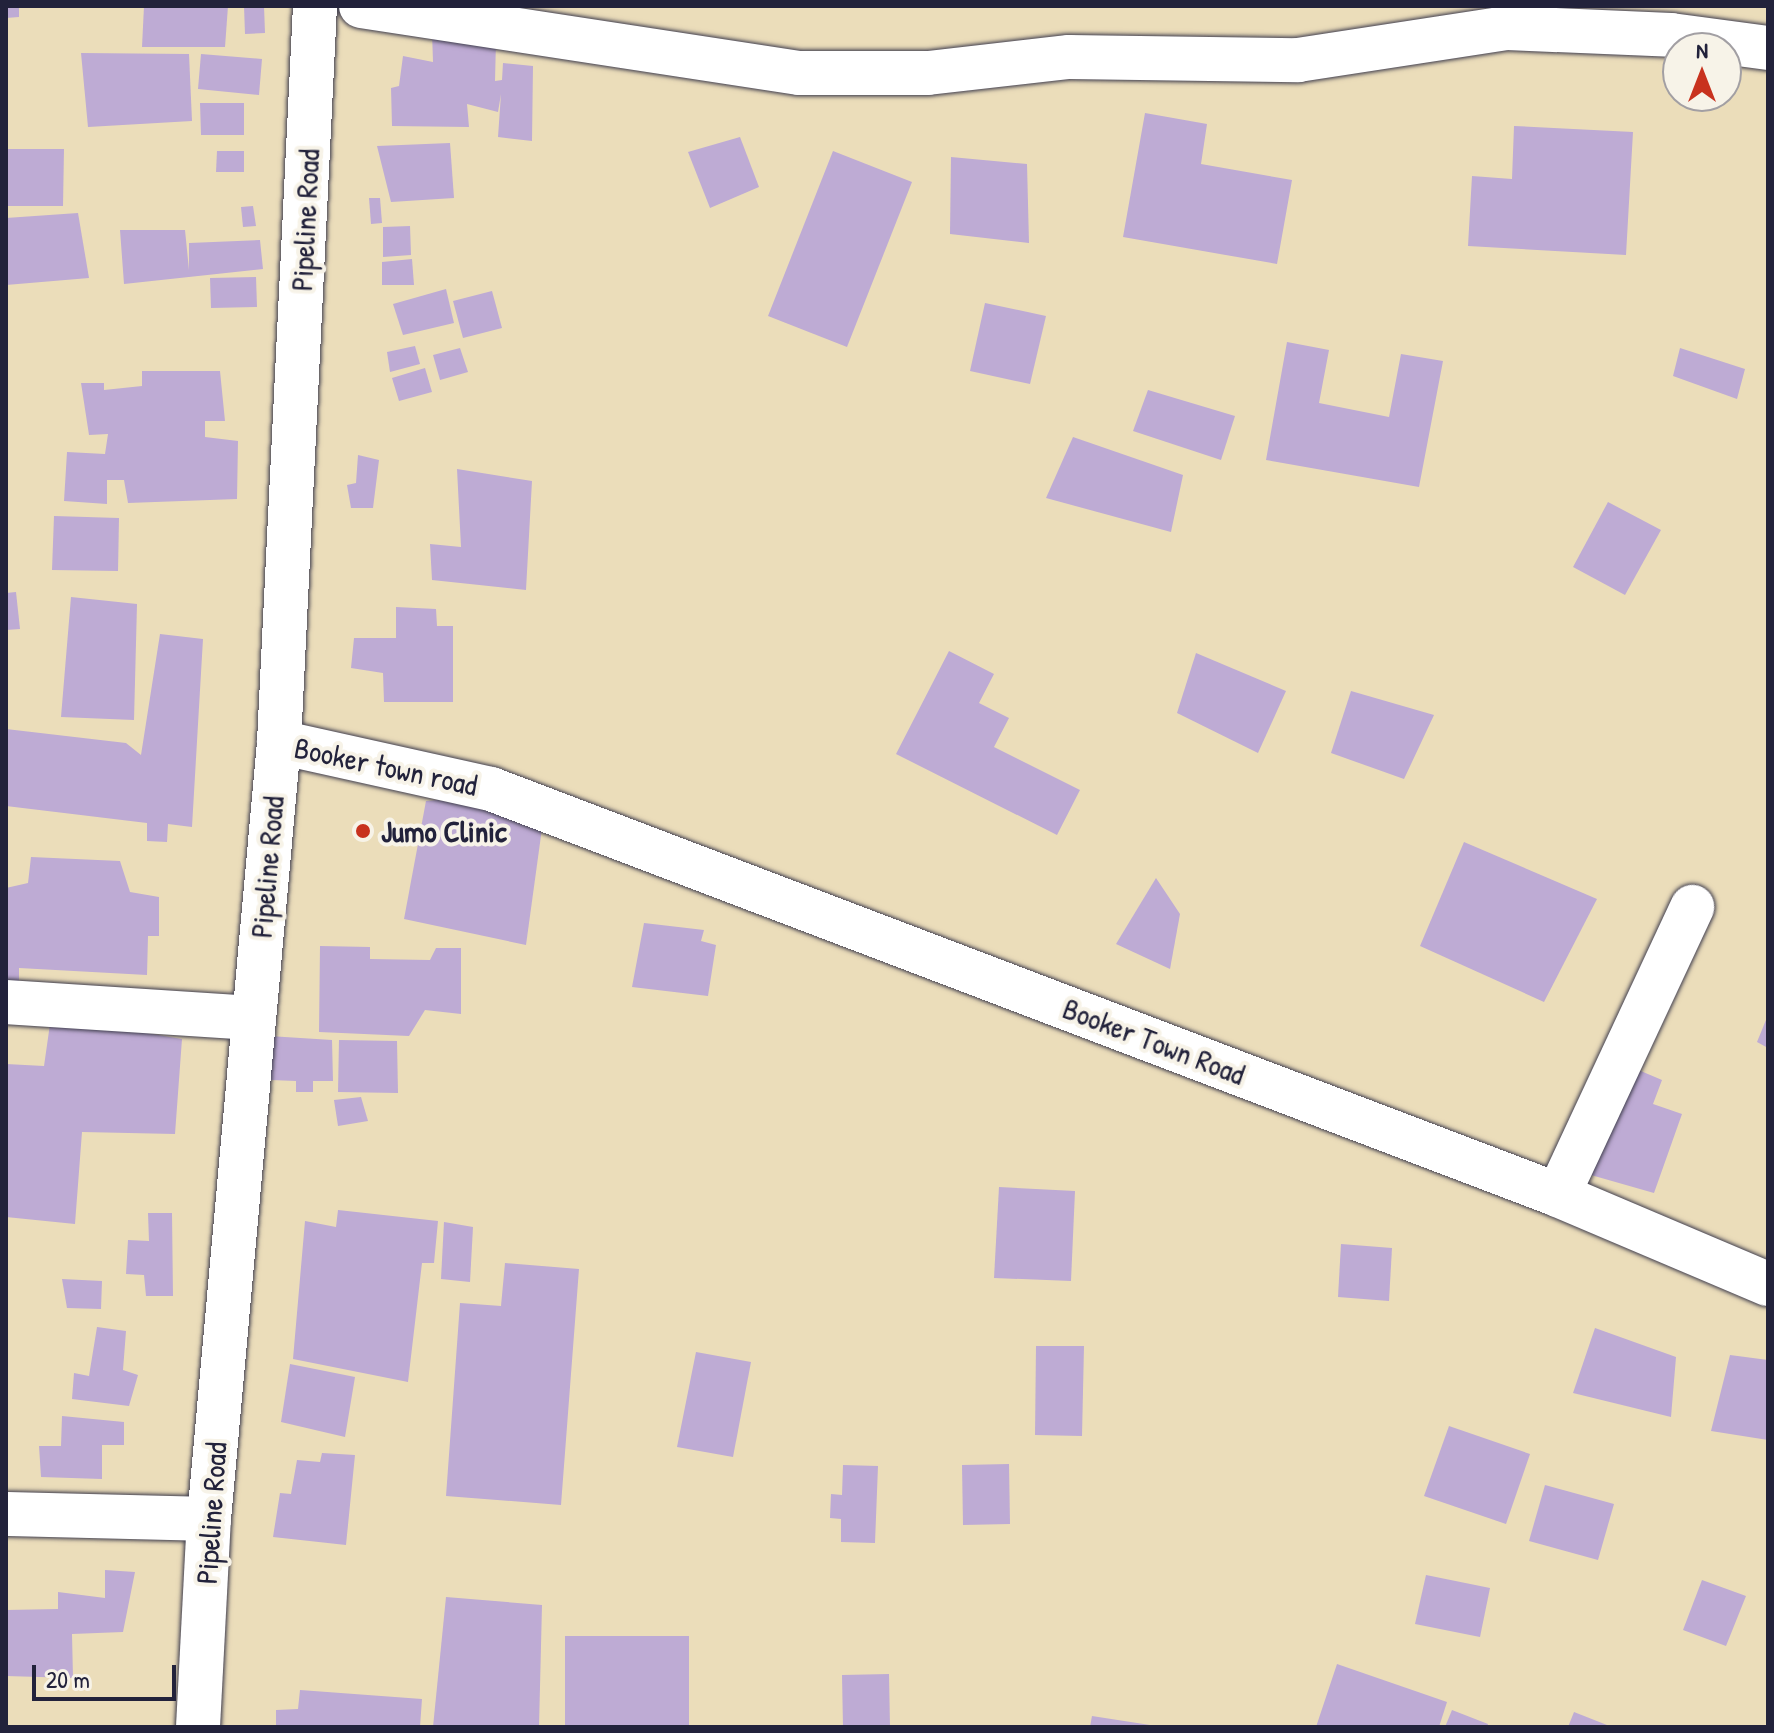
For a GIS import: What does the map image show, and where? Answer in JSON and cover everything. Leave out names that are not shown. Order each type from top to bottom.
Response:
[{"type":"street","name":"Pipeline Road","points":[[198,1727],[209,1519],[279,742],[315,6]]},
{"type":"street","points":[[361,6],[799,73],[928,73],[1069,57],[1298,60],[1507,28],[1671,35],[1768,48]]},
{"type":"street","name":"Booker town road","points":[[279,742],[491,789],[537,807]]},
{"type":"street","name":"Booker Town Road","points":[[537,807],[1558,1195],[1768,1284]]},
{"type":"street","points":[[1558,1195],[1692,907]]},
{"type":"street","points":[[6,1002],[253,1018]]},
{"type":"street","points":[[6,1514],[209,1519]]},
{"type":"building","points":[[6,6],[19,6],[19,17],[6,18]]},
{"type":"building","points":[[144,6],[228,6],[225,47],[142,47]]},
{"type":"building","points":[[244,6],[264,6],[265,33],[245,34]]},
{"type":"building","points":[[432,32],[496,41],[495,81],[502,80],[503,63],[533,66],[532,141],[498,137],[501,94],[498,112],[467,104],[469,127],[392,126],[391,88],[399,86],[403,56],[433,62]]},
{"type":"building","points":[[81,53],[189,54],[192,121],[88,127]]},
{"type":"building","points":[[201,54],[262,59],[259,95],[198,89]]},
{"type":"building","points":[[200,103],[244,103],[244,135],[201,135]]},
{"type":"building","points":[[1145,113],[1207,124],[1201,164],[1292,180],[1277,264],[1123,237]]},
{"type":"building","points":[[1514,126],[1633,132],[1626,255],[1468,246],[1472,176],[1512,179]]},
{"type":"building","points":[[740,137],[759,187],[710,208],[688,152]]},
{"type":"building","points":[[450,143],[454,198],[391,202],[377,146]]},
{"type":"building","points":[[8,149],[64,149],[63,206],[7,206]]},
{"type":"building","points":[[217,151],[244,151],[244,172],[216,172]]},
{"type":"building","points":[[833,151],[912,182],[847,347],[768,316]]},
{"type":"building","points":[[951,157],[1027,164],[1029,243],[950,234]]},
{"type":"building","points":[[369,198],[380,198],[382,223],[371,224]]},
{"type":"building","points":[[253,206],[256,226],[243,227],[241,207]]},
{"type":"building","points":[[78,213],[89,278],[6,285],[6,218]]},
{"type":"building","points":[[410,226],[411,255],[383,257],[383,227]]},
{"type":"building","points":[[120,230],[185,230],[189,270],[189,243],[260,240],[263,269],[124,284]]},
{"type":"building","points":[[412,259],[414,285],[382,285],[382,262]]},
{"type":"building","points":[[256,277],[257,307],[211,308],[210,278]]},
{"type":"building","points":[[446,289],[454,323],[403,335],[393,304]]},
{"type":"building","points":[[492,291],[502,328],[463,338],[453,301]]},
{"type":"building","points":[[985,303],[1046,316],[1030,384],[970,371]]},
{"type":"building","points":[[1287,342],[1329,350],[1319,403],[1389,417],[1401,354],[1443,361],[1419,487],[1266,460]]},
{"type":"building","points":[[415,346],[420,364],[390,372],[387,352]]},
{"type":"building","points":[[460,348],[468,372],[440,380],[433,355]]},
{"type":"building","points":[[1680,348],[1745,369],[1737,399],[1673,376]]},
{"type":"building","points":[[425,368],[432,392],[399,401],[392,378]]},
{"type":"building","points":[[142,371],[220,371],[225,421],[205,421],[205,437],[238,441],[237,499],[128,503],[124,480],[107,480],[107,504],[64,501],[67,452],[105,454],[108,434],[89,435],[81,383],[104,383],[104,390],[142,386]]},
{"type":"building","points":[[1148,390],[1235,416],[1221,460],[1133,431]]},
{"type":"building","points":[[1073,437],[1183,475],[1171,532],[1046,498]]},
{"type":"building","points":[[358,455],[379,460],[373,508],[351,508],[347,485],[356,483]]},
{"type":"building","points":[[457,469],[532,481],[526,590],[432,580],[430,544],[461,547]]},
{"type":"building","points":[[1608,502],[1661,530],[1625,595],[1573,567]]},
{"type":"building","points":[[54,516],[119,518],[118,571],[52,570]]},
{"type":"building","points":[[16,592],[20,629],[6,630],[6,593]]},
{"type":"building","points":[[71,597],[137,604],[134,720],[61,717]]},
{"type":"building","points":[[396,607],[436,609],[437,626],[453,626],[453,702],[384,702],[383,673],[351,668],[354,638],[396,638]]},
{"type":"building","points":[[160,634],[203,639],[192,827],[168,824],[167,842],[147,841],[147,823],[6,806],[6,729],[126,743],[141,755]]},
{"type":"building","points":[[949,651],[994,674],[979,703],[1009,718],[994,747],[1080,790],[1057,835],[896,754]]},
{"type":"building","points":[[1196,653],[1286,691],[1258,753],[1177,713]]},
{"type":"building","points":[[1351,691],[1434,715],[1404,779],[1331,753]]},
{"type":"building","name":"Jumo Clinic","points":[[438,800],[543,821],[526,945],[404,919],[426,801]]},
{"type":"building","points":[[1464,842],[1597,899],[1544,1002],[1420,946]]},
{"type":"building","points":[[31,857],[120,861],[130,892],[159,897],[159,936],[148,936],[147,975],[19,968],[19,983],[6,981],[6,888],[28,883]]},
{"type":"building","points":[[1156,878],[1180,914],[1170,969],[1116,944]]},
{"type":"building","points":[[644,923],[704,930],[701,941],[716,945],[708,996],[632,987]]},
{"type":"building","points":[[320,946],[370,947],[370,959],[430,960],[436,948],[461,948],[461,1014],[425,1010],[409,1036],[319,1032]]},
{"type":"building","points":[[1768,1015],[1768,1048],[1757,1042]]},
{"type":"building","points":[[51,1017],[182,1039],[175,1134],[82,1132],[75,1224],[6,1217],[6,1064],[44,1066]]},
{"type":"building","points":[[269,1036],[332,1040],[333,1081],[313,1081],[313,1092],[296,1092],[296,1081],[271,1080]]},
{"type":"building","points":[[339,1040],[397,1041],[398,1093],[338,1092]]},
{"type":"building","points":[[1629,1066],[1662,1080],[1653,1104],[1682,1114],[1654,1193],[1577,1171]]},
{"type":"building","points":[[361,1097],[368,1121],[338,1126],[334,1100]]},
{"type":"building","points":[[999,1187],[1075,1191],[1071,1281],[994,1278]]},
{"type":"building","points":[[338,1210],[438,1221],[434,1263],[422,1263],[408,1382],[293,1359],[305,1221],[336,1227]]},
{"type":"building","points":[[148,1213],[172,1213],[173,1296],[146,1296],[144,1275],[126,1274],[128,1240],[149,1241]]},
{"type":"building","points":[[444,1222],[473,1227],[470,1282],[441,1279]]},
{"type":"building","points":[[1341,1244],[1392,1248],[1389,1301],[1338,1297]]},
{"type":"building","points":[[505,1263],[579,1269],[561,1505],[446,1496],[460,1303],[501,1306]]},
{"type":"building","points":[[62,1279],[102,1281],[101,1309],[67,1308]]},
{"type":"building","points":[[97,1327],[126,1331],[123,1370],[138,1375],[129,1406],[72,1399],[74,1373],[89,1376]]},
{"type":"building","points":[[1595,1328],[1676,1357],[1671,1417],[1573,1393]]},
{"type":"building","points":[[1036,1346],[1084,1346],[1082,1436],[1035,1435]]},
{"type":"building","points":[[696,1352],[751,1362],[733,1457],[677,1447]]},
{"type":"building","points":[[1730,1355],[1768,1360],[1768,1440],[1711,1431]]},
{"type":"building","points":[[290,1364],[355,1377],[345,1437],[281,1422]]},
{"type":"building","points":[[62,1416],[124,1422],[124,1445],[102,1445],[102,1479],[41,1477],[39,1446],[61,1446]]},
{"type":"building","points":[[1449,1426],[1530,1454],[1506,1524],[1424,1496]]},
{"type":"building","points":[[322,1453],[355,1455],[346,1545],[273,1537],[280,1493],[291,1494],[297,1460],[320,1462]]},
{"type":"building","points":[[1009,1464],[1010,1524],[963,1525],[962,1465]]},
{"type":"building","points":[[843,1465],[878,1466],[875,1543],[841,1542],[841,1519],[830,1518],[831,1494],[842,1495]]},
{"type":"building","points":[[1545,1485],[1614,1504],[1598,1560],[1529,1541]]},
{"type":"building","points":[[105,1570],[135,1572],[123,1632],[72,1634],[73,1678],[6,1676],[6,1610],[58,1609],[58,1592],[105,1598]]},
{"type":"building","points":[[1426,1575],[1490,1588],[1480,1637],[1415,1624]]},
{"type":"building","points":[[1702,1580],[1746,1596],[1726,1646],[1683,1630]]},
{"type":"building","points":[[446,1597],[542,1605],[539,1727],[433,1727]]},
{"type":"building","points":[[565,1636],[689,1636],[689,1727],[565,1727]]},
{"type":"building","points":[[1337,1664],[1447,1702],[1439,1727],[1316,1727]]},
{"type":"building","points":[[889,1674],[890,1727],[843,1727],[842,1675]]},
{"type":"building","points":[[300,1690],[422,1699],[420,1727],[276,1727],[276,1710],[298,1709]]},
{"type":"building","points":[[1452,1710],[1488,1724],[1487,1727],[1445,1727]]},
{"type":"building","points":[[1574,1712],[1612,1727],[1568,1727]]},
{"type":"building","points":[[1092,1716],[1150,1725],[1150,1727],[1090,1727]]},
{"type":"place","name":"Jumo Clinic","points":[[363,831]]}]
